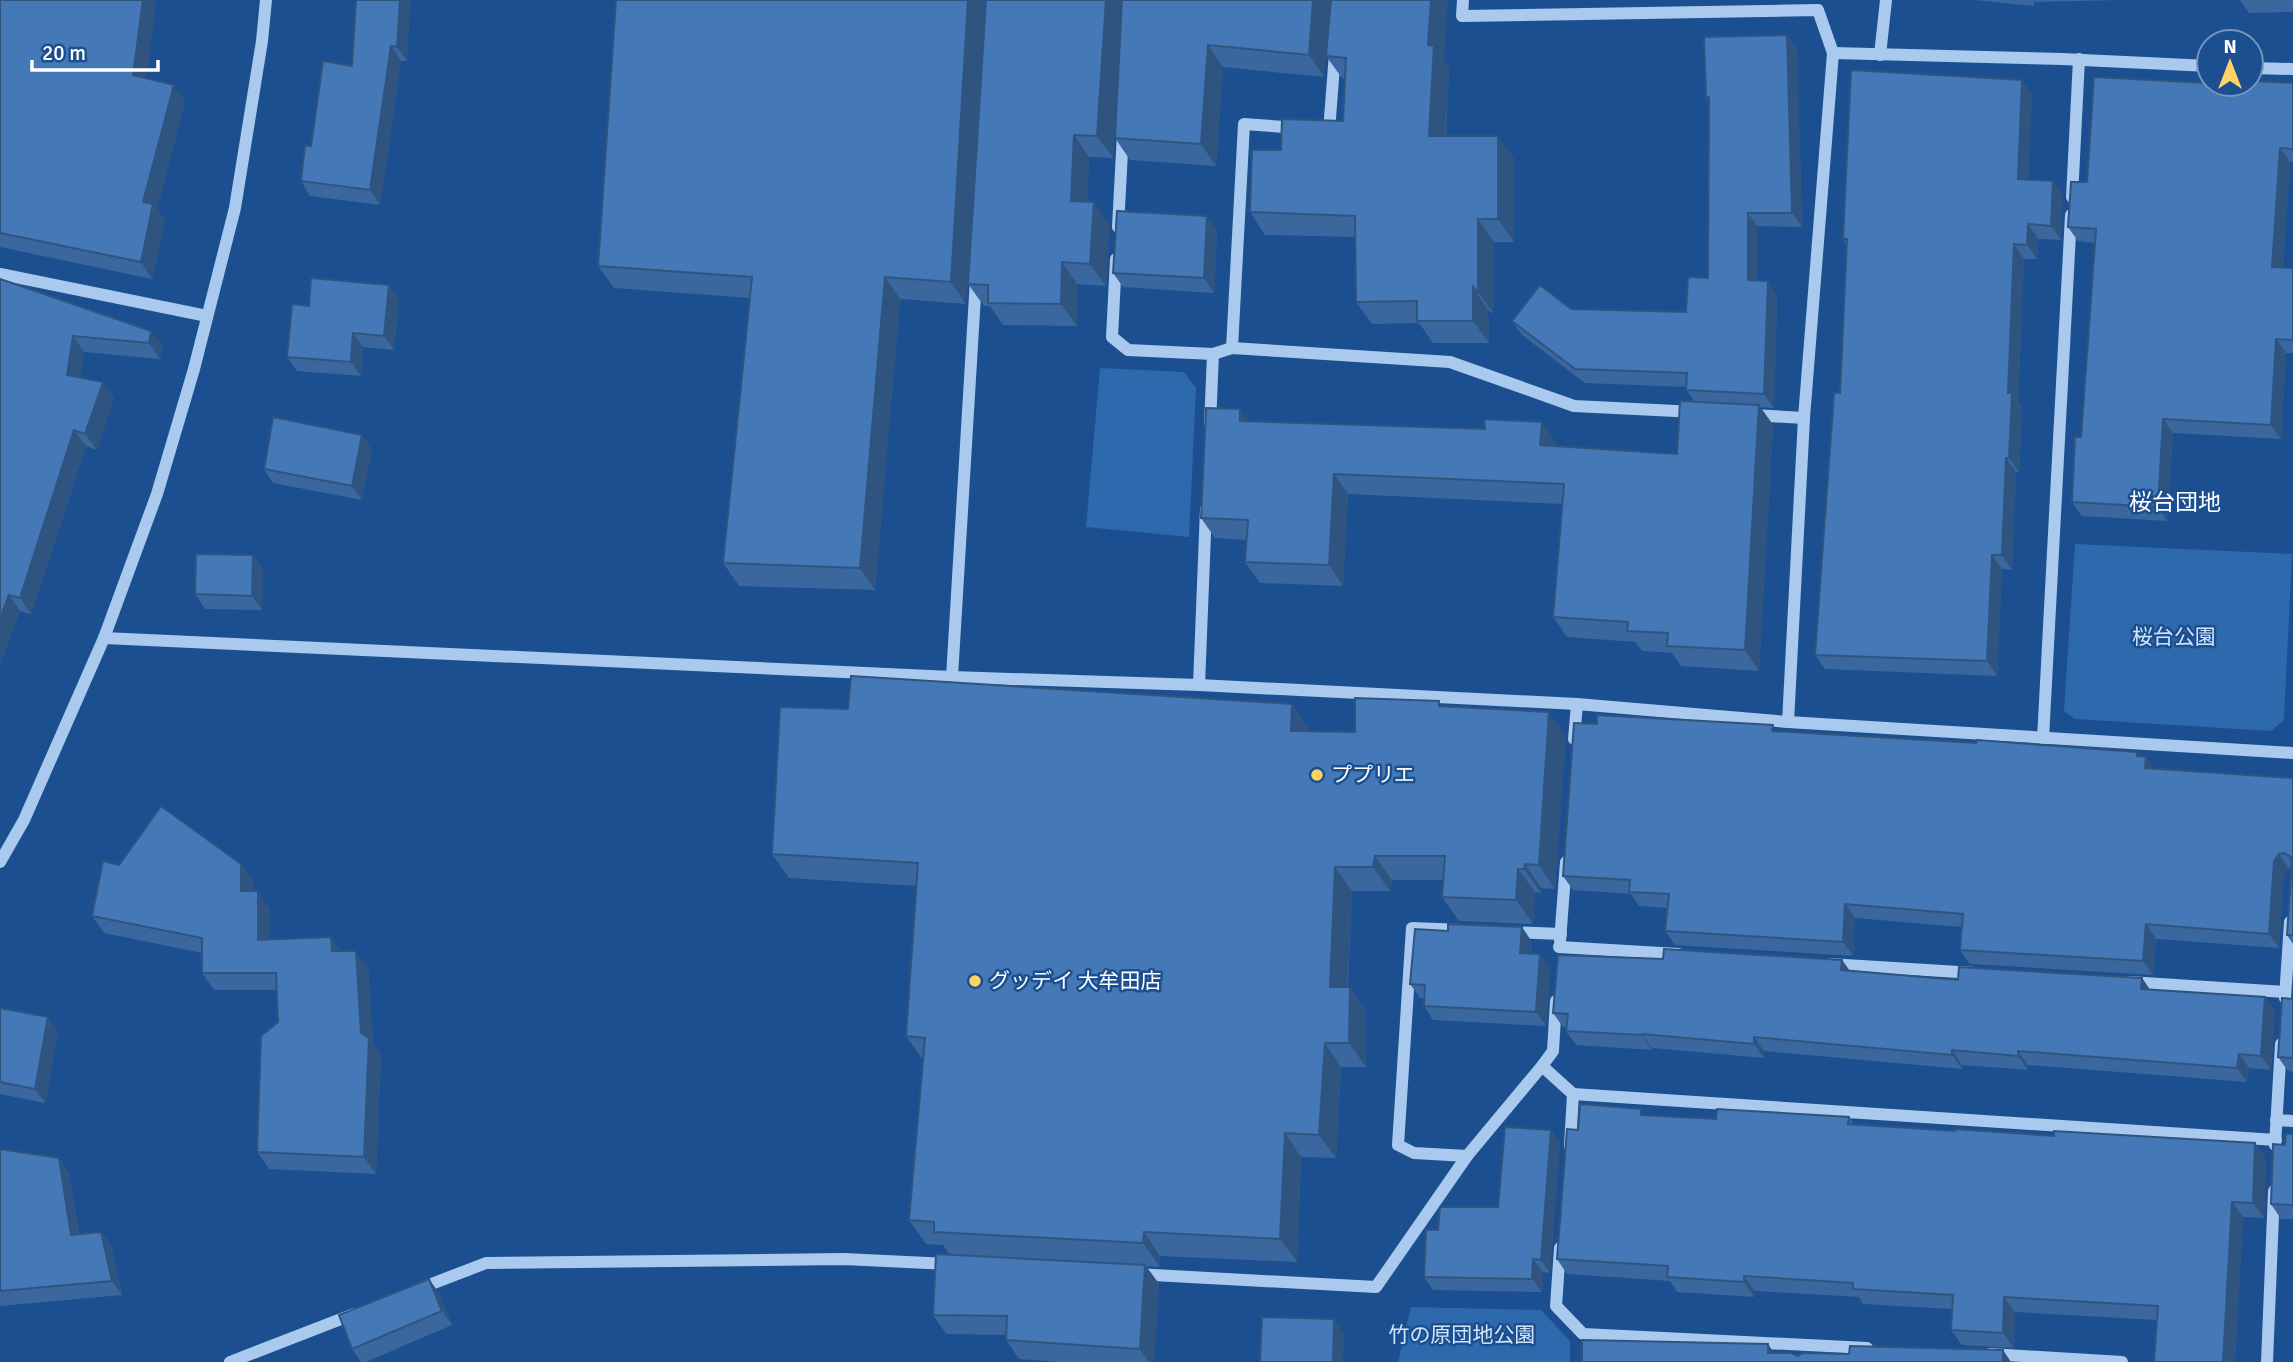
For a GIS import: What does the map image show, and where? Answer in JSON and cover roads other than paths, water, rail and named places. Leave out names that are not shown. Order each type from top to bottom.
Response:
[{"type":"street","points":[[0,862],[24,820],[104,638],[157,494],[235,208],[266,0]]},
{"type":"street","points":[[1463,0],[1462,16],[1683,6],[1818,10],[1833,53],[1804,418],[1788,722]]},
{"type":"street","points":[[1880,55],[1886,0]]},
{"type":"street","points":[[1233,348],[1244,124],[1329,131],[1336,39]]},
{"type":"street","points":[[1833,53],[2195,65]]},
{"type":"street","points":[[2043,739],[2079,60]]},
{"type":"street","points":[[2265,68],[2293,69]]},
{"type":"street","points":[[1124,121],[1112,337],[1128,350],[1213,354],[1233,348],[1450,362],[1574,406],[1709,413]]},
{"type":"street","points":[[952,677],[977,262]]},
{"type":"street","points":[[0,274],[207,316]]},
{"type":"street","points":[[1209,437],[1213,354]]},
{"type":"street","points":[[1737,414],[1804,418]]},
{"type":"street","points":[[1199,685],[1207,492]]},
{"type":"street","points":[[104,638],[1577,704],[1788,722],[2293,753]]},
{"type":"street","points":[[1573,758],[1577,704]]},
{"type":"street","points":[[1560,947],[1567,853]]},
{"type":"street","points":[[2275,1153],[2290,914]]},
{"type":"street","points":[[1467,1156],[1414,1153],[1398,1145],[1412,928],[1487,931],[1560,947],[1685,955]]},
{"type":"street","points":[[1810,962],[1992,974]]},
{"type":"street","points":[[2118,981],[2285,992]]},
{"type":"street","points":[[1117,1273],[1377,1287],[1467,1156],[1553,1051],[1557,986]]},
{"type":"street","points":[[1542,1066],[1573,1094],[2276,1140]]},
{"type":"street","points":[[1568,1164],[1573,1094]]},
{"type":"street","points":[[2276,1120],[2293,1121]]},
{"type":"street","points":[[2267,1362],[2274,1181]]},
{"type":"street","points":[[1561,1240],[1556,1306],[1583,1334],[1876,1349]]},
{"type":"street","points":[[409,1293],[486,1263],[844,1259],[967,1265]]},
{"type":"street","points":[[230,1362],[370,1308]]},
{"type":"street","points":[[1582,1348],[1583,1334]]},
{"type":"street","points":[[1808,1362],[1809,1345]]},
{"type":"street","points":[[1983,1354],[2122,1362]]},
{"type":"place","name":"ププリエ","points":[[1317,775]]},
{"type":"place","name":"グッデイ 大牟田店","points":[[975,981]]},
{"type":"district","name":"桜台団地","points":[[2175,502]]},
{"type":"park label","name":"桜台公園","points":[[2174,637]]},
{"type":"park label","name":"竹の原団地公園","points":[[1462,1335]]}]
